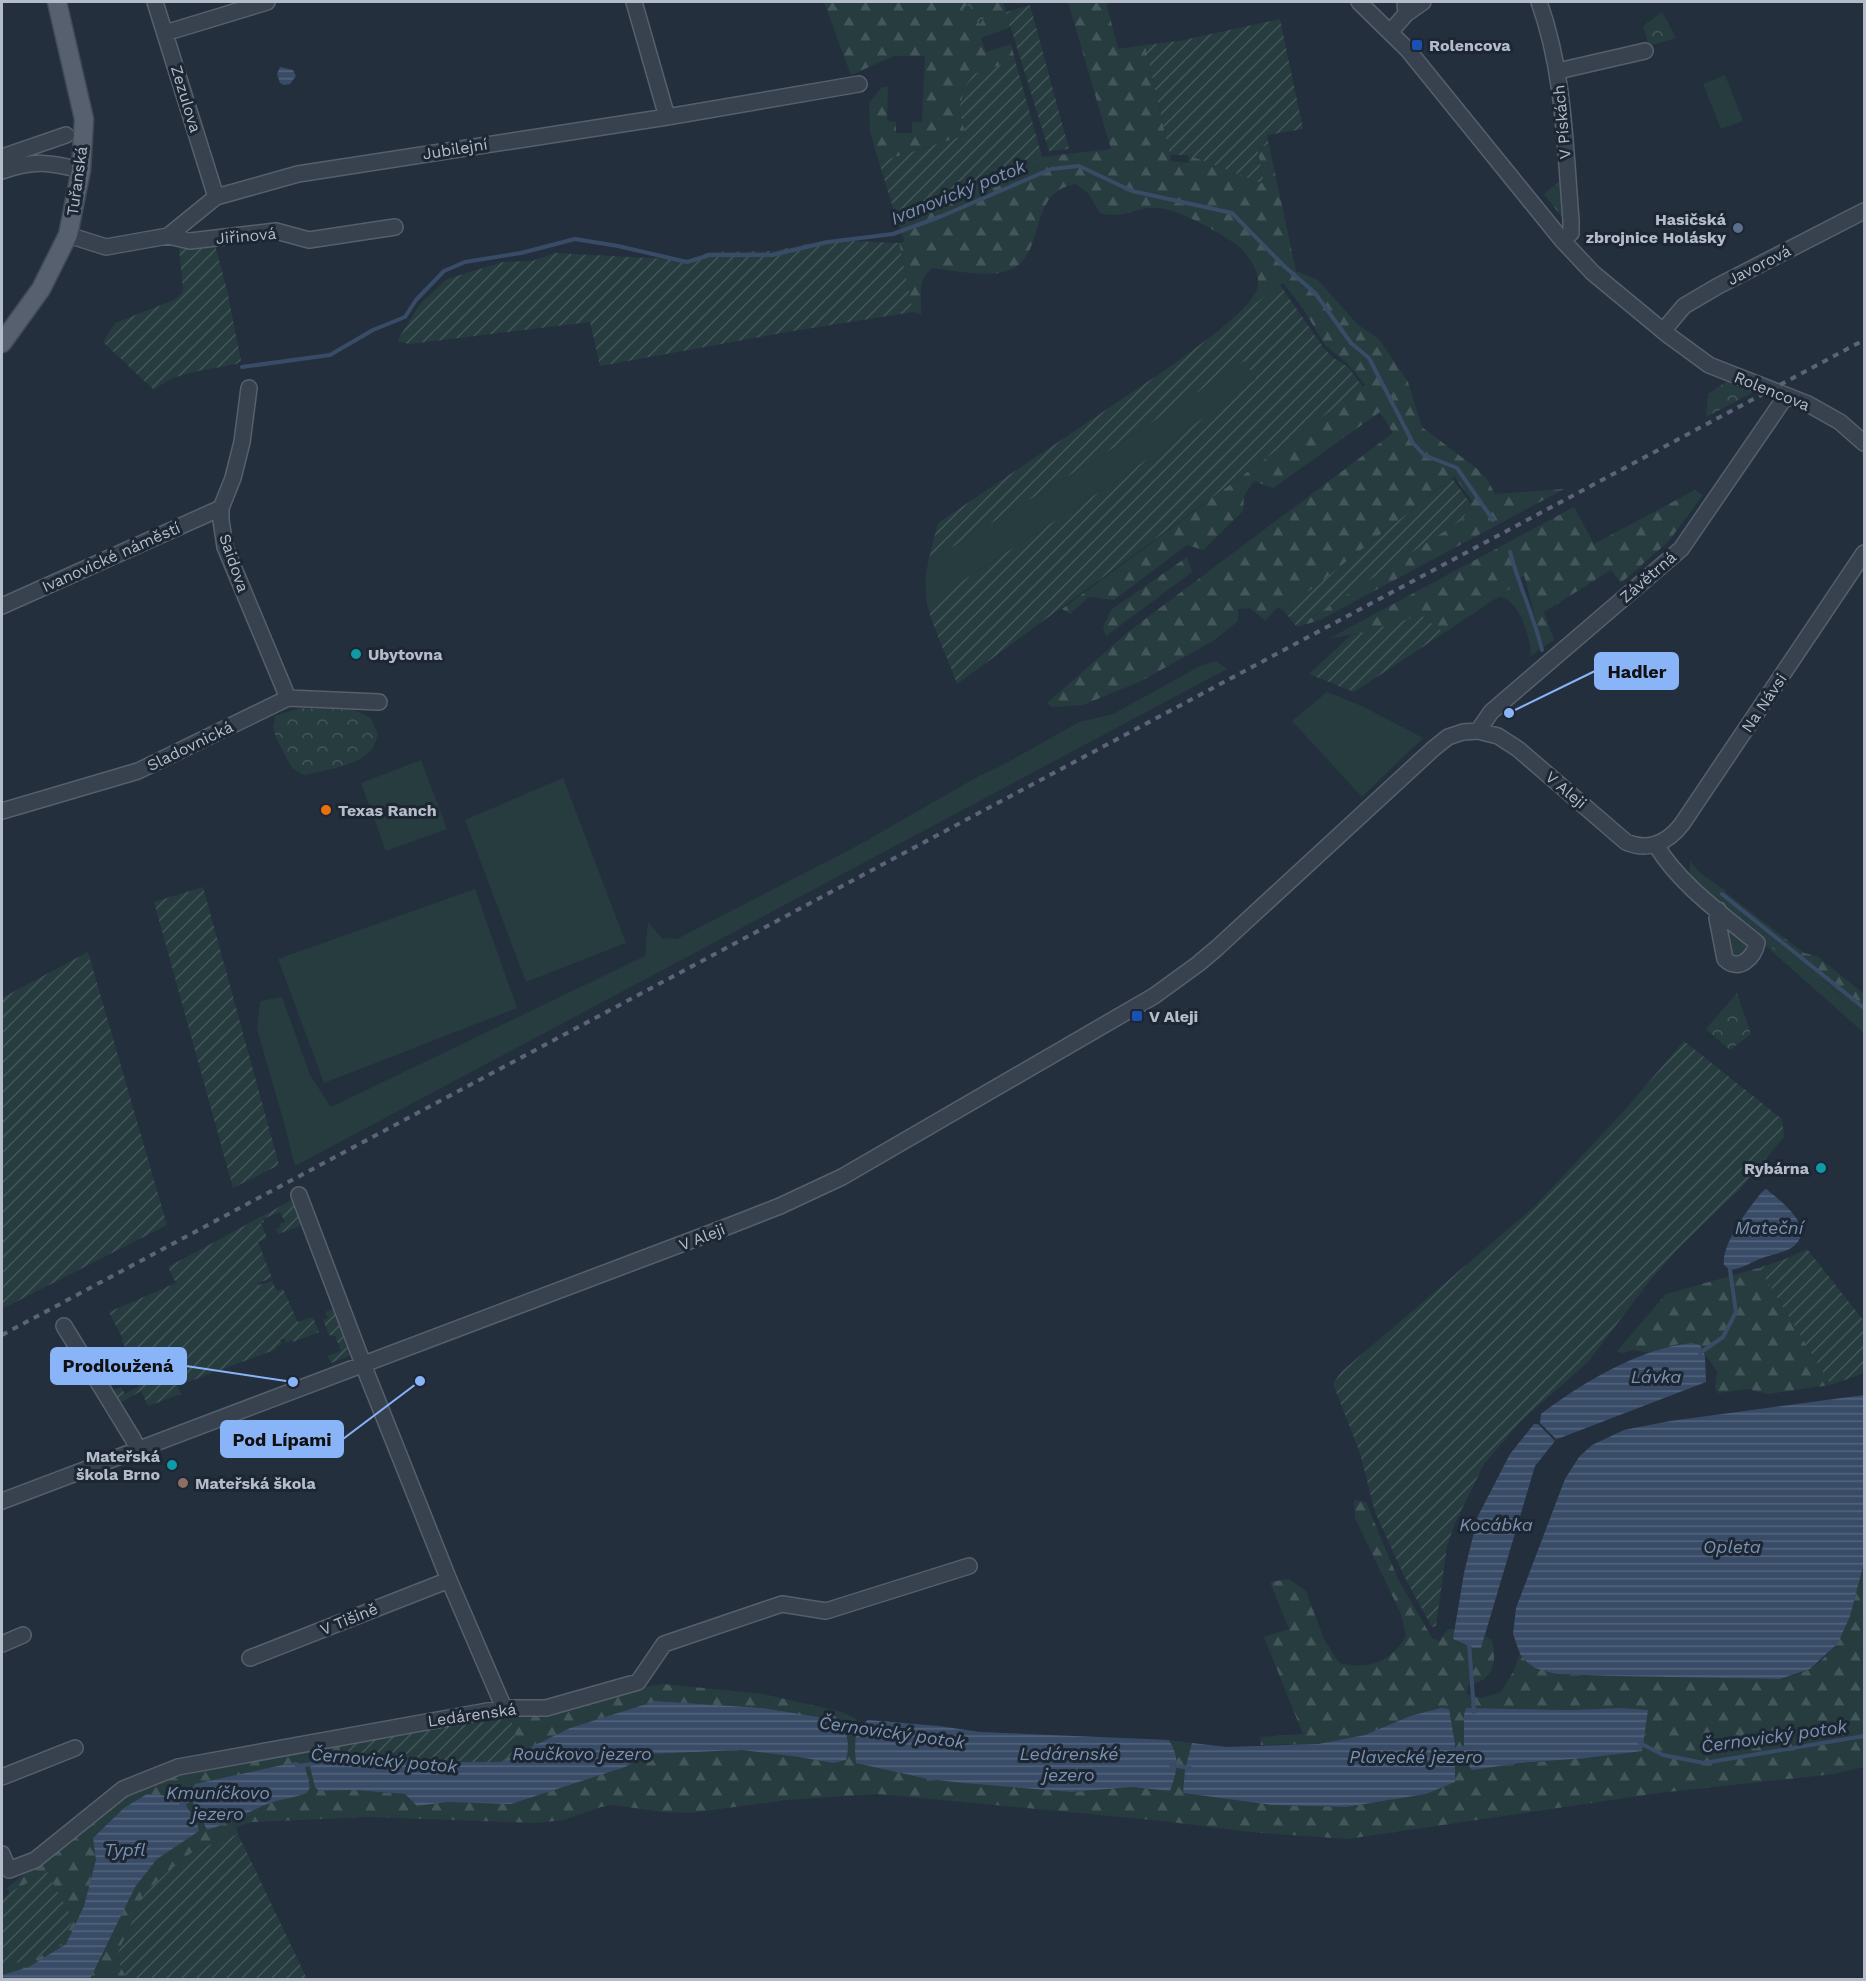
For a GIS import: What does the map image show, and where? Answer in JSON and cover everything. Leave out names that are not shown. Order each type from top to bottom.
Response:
[{"type":"main road","name":"Tuřanská","points":[[2,343],[41,289],[68,235],[81,170],[84,119],[57,2]]},
{"type":"street","name":"Zezulova","points":[[155,2],[216,197]]},
{"type":"street","points":[[165,33],[267,2]]},
{"type":"street","points":[[634,2],[667,117]]},
{"type":"street","name":"Rolencova","points":[[1359,2],[1408,50],[1562,240],[1593,273],[1663,331],[1709,365],[1808,404],[1840,422],[1864,443]]},
{"type":"street","points":[[1391,32],[1405,8],[1423,2]]},
{"type":"street","name":"V Pískách","points":[[1539,2],[1553,44],[1558,71],[1571,220],[1571,233],[1562,240]]},
{"type":"street","points":[[1558,71],[1645,51]]},
{"type":"street","name":"Jubilejní","points":[[68,235],[106,247],[168,236],[216,197],[298,174],[667,117],[859,84]]},
{"type":"street","points":[[2,157],[66,135]]},
{"type":"street","points":[[2,171],[22,164],[48,162],[81,170]]},
{"type":"street","name":"Javorová","points":[[1663,331],[1684,306],[1692,301],[1864,211]]},
{"type":"street","name":"Jiřinová","points":[[168,236],[190,241],[276,231],[309,240],[395,227]]},
{"type":"street","name":"Saidova","points":[[249,388],[242,442],[233,478],[221,508],[221,520],[225,547],[288,698]]},
{"type":"street","name":"Závětrná","points":[[1478,731],[1491,712],[1681,549],[1786,396]]},
{"type":"street","name":"Ivanovické náměstí","points":[[2,606],[221,508]]},
{"type":"street","name":"Na Návsi","points":[[1656,845],[1671,837],[1682,824],[1864,553]]},
{"type":"street","name":"Sladovnická","points":[[2,811],[138,771],[288,698],[379,702]]},
{"type":"street","name":"V Aleji","points":[[2,1501],[759,1215],[842,1177],[1109,1023],[1179,979],[1217,948],[1442,741],[1463,732],[1478,731],[1498,735],[1626,842],[1641,846],[1656,845]]},
{"type":"street","points":[[1656,845],[1674,870],[1718,910]]},
{"type":"street","points":[[299,1195],[448,1580],[504,1708]]},
{"type":"street","points":[[64,1326],[133,1438],[138,1450]]},
{"type":"street","name":"Ledárenská","points":[[2,1854],[9,1870],[35,1860],[123,1789],[178,1767],[504,1708],[546,1708],[638,1682],[664,1644],[782,1604],[826,1611],[969,1566]]},
{"type":"street","name":"V Tišině","points":[[250,1658],[448,1580]]},
{"type":"street","points":[[2,1644],[23,1635]]},
{"type":"street","points":[[2,1778],[75,1748]]},
{"type":"green space","points":[[824,2],[1003,2],[1011,27],[981,38],[986,52],[1011,44],[1015,60],[974,74],[959,110],[966,135],[879,162],[870,132],[869,103],[882,87],[888,87],[887,121],[896,122],[896,133],[912,133],[912,122],[922,122],[925,56],[894,56],[851,75]]},
{"type":"green space","points":[[971,2],[979,2],[986,14],[980,24],[962,9]]},
{"type":"green space","points":[[1068,2],[1106,2],[1118,49],[1145,45],[1171,161],[1189,163],[1188,155],[1264,183],[1257,147],[1269,145],[1296,271],[1318,280],[1358,325],[1379,339],[1408,382],[1422,427],[1476,468],[1487,479],[1495,494],[1564,489],[1320,620],[1297,627],[1463,519],[1470,503],[1473,502],[1454,476],[1284,611],[1278,607],[1265,621],[1250,608],[1238,609],[1238,621],[1213,641],[1141,681],[1083,705],[1052,707],[1047,703],[1128,632],[1393,433],[1380,412],[1273,488],[1254,481],[1244,496],[1243,511],[1203,550],[1187,545],[1114,600],[1089,597],[1070,614],[1062,609],[1365,385],[1348,364],[1325,345],[1302,307],[1283,283],[1209,339],[1245,306],[1256,292],[1257,274],[1245,253],[1237,245],[1210,228],[1166,209],[1150,208],[1116,215],[1100,213],[1088,193],[1075,184],[1059,190],[1047,203],[1031,247],[1018,265],[1007,271],[990,274],[932,268],[922,284],[921,315],[913,312],[899,243],[905,242],[894,211],[942,198],[1042,157],[1111,149]]},
{"type":"green space","points":[[1030,5],[1069,149],[1049,151],[1006,12]]},
{"type":"green space","points":[[1662,12],[1676,38],[1649,46],[1643,26]]},
{"type":"green space","points":[[1280,19],[1303,129],[1267,135],[1269,145],[1257,147],[1264,184],[1188,155],[1170,155],[1145,45],[1179,41]]},
{"type":"green space","points":[[1015,60],[1042,157],[942,198],[894,211],[879,162],[966,135],[959,110],[965,86],[974,74]]},
{"type":"green space","points":[[1725,75],[1743,121],[1721,129],[1703,84]]},
{"type":"green space","points":[[1560,181],[1566,220],[1565,221],[1544,194]]},
{"type":"green space","points":[[828,240],[899,243],[913,312],[600,366],[590,322],[409,344],[397,341],[421,303],[447,279],[503,262],[532,261],[555,253],[688,260],[710,252],[773,251]]},
{"type":"green space","points":[[215,245],[227,290],[241,361],[182,375],[154,390],[103,342],[115,323],[174,300],[181,294],[183,289],[179,248]]},
{"type":"green space","points":[[1280,285],[1323,347],[1332,357],[1348,367],[1363,387],[957,684],[927,604],[1124,476],[1256,379],[1244,361],[1107,452],[928,562],[938,523],[1174,364]]},
{"type":"green space","points":[[1245,360],[1257,379],[1124,476],[927,604],[925,581],[928,562],[1107,452]]},
{"type":"green space","points":[[1726,382],[1748,389],[1752,393],[1706,417],[1708,394]]},
{"type":"green space","points":[[1452,478],[1470,503],[1463,519],[1297,627],[1284,611]]},
{"type":"green space","points":[[1695,490],[1703,495],[1668,542],[1621,583],[1611,570],[1544,612],[1554,640],[1543,647],[1524,575],[1500,597],[1444,633],[1421,615],[1365,632],[1330,638],[1574,507],[1594,544]]},
{"type":"green space","points":[[1187,557],[1192,572],[1106,636],[1103,627],[1111,610]]},
{"type":"green space","points":[[1517,581],[1531,614],[1540,649],[1531,656],[1523,621],[1513,605],[1500,597]]},
{"type":"green space","points":[[1421,615],[1444,633],[1354,692],[1309,674],[1350,636]]},
{"type":"green space","points":[[1216,661],[1227,669],[295,1166],[257,1029],[260,1001],[282,997],[310,1075],[331,1107],[645,956],[648,922],[662,938],[677,939],[857,846],[1079,722],[1113,714],[1200,666]]},
{"type":"green space","points":[[1327,692],[1362,706],[1423,738],[1362,797],[1292,721]]},
{"type":"green space","points":[[300,708],[355,710],[371,718],[378,735],[374,746],[367,755],[351,763],[304,775],[292,768],[276,738],[273,727],[275,716]]},
{"type":"green space","points":[[421,760],[447,829],[386,851],[361,783]]},
{"type":"green space","points":[[563,778],[626,943],[526,982],[465,820]]},
{"type":"green space","points":[[1690,861],[1700,873],[1726,891],[1718,902],[1804,975],[1827,983],[1864,1020],[1864,1033],[1689,878]]},
{"type":"green space","points":[[203,887],[279,1165],[233,1188],[154,902]]},
{"type":"green space","points":[[475,889],[517,1008],[324,1083],[278,959]]},
{"type":"green space","points":[[1725,892],[1804,953],[1817,956],[1864,994],[1864,1020],[1828,983],[1804,975],[1718,902]]},
{"type":"green space","points":[[1724,923],[1748,943],[1749,947],[1742,957],[1736,957],[1728,951]]},
{"type":"green space","points":[[88,952],[167,1225],[2,1309],[2,998]]},
{"type":"green space","points":[[1737,993],[1751,1034],[1730,1050],[1706,1029]]},
{"type":"green space","points":[[1684,1041],[1782,1119],[1784,1137],[1740,1189],[1681,1246],[1651,1279],[1588,1362],[1521,1421],[1484,1464],[1455,1523],[1447,1546],[1436,1626],[1432,1627],[1406,1580],[1375,1512],[1360,1453],[1333,1384],[1341,1372],[1534,1207],[1624,1111]]},
{"type":"green space","points":[[294,1199],[303,1225],[278,1234],[276,1229],[285,1222],[280,1212],[263,1219],[264,1222],[261,1223],[267,1238],[258,1242],[272,1278],[258,1283],[259,1285],[272,1281],[277,1291],[283,1289],[298,1322],[313,1317],[319,1332],[293,1342],[292,1340],[286,1343],[284,1338],[280,1340],[282,1344],[276,1347],[277,1349],[188,1382],[183,1370],[173,1375],[181,1394],[148,1406],[141,1391],[118,1404],[111,1392],[121,1387],[125,1394],[139,1386],[135,1378],[143,1374],[138,1367],[142,1365],[139,1358],[141,1357],[135,1347],[127,1350],[109,1312],[176,1283],[168,1267]]},
{"type":"green space","points":[[1807,1249],[1864,1321],[1864,1373],[1831,1385],[1759,1268]]},
{"type":"green space","points":[[1759,1268],[1831,1385],[1767,1394],[1748,1389],[1718,1393],[1715,1388],[1717,1371],[1703,1352],[1678,1344],[1649,1353],[1634,1350],[1621,1353],[1617,1351],[1666,1294]]},
{"type":"green space","points":[[335,1308],[352,1355],[331,1363],[328,1356],[341,1351],[335,1336],[329,1335],[323,1320],[328,1318],[325,1312]]},
{"type":"green space","points":[[1354,1500],[1366,1502],[1398,1579],[1432,1638],[1439,1641],[1448,1629],[1455,1629],[1453,1640],[1473,1648],[1481,1648],[1485,1636],[1492,1640],[1494,1657],[1492,1670],[1477,1683],[1468,1686],[1466,1694],[1482,1698],[1501,1692],[1520,1654],[1527,1662],[1556,1674],[1780,1679],[1800,1673],[1823,1659],[1841,1635],[1852,1607],[1864,1563],[1864,1767],[1834,1774],[1659,1793],[1348,1839],[1249,1832],[1163,1821],[877,1794],[786,1800],[690,1813],[613,1805],[564,1820],[536,1823],[367,1817],[252,1822],[236,1827],[238,1834],[194,1851],[145,1893],[116,1957],[127,1979],[2,1980],[2,1967],[41,1956],[7,1888],[122,1795],[156,1777],[339,1740],[341,1756],[318,1756],[319,1791],[353,1790],[405,1794],[417,1806],[447,1802],[511,1804],[625,1767],[648,1754],[742,1750],[833,1763],[762,1708],[657,1701],[570,1728],[521,1753],[508,1710],[663,1684],[763,1694],[842,1712],[855,1718],[859,1726],[856,1729],[928,1779],[1071,1792],[1132,1787],[1170,1791],[1171,1744],[1169,1740],[1192,1743],[1185,1769],[1183,1793],[1271,1805],[1346,1807],[1426,1794],[1441,1708],[1410,1716],[1365,1735],[1318,1744],[1261,1745],[1260,1737],[1303,1734],[1264,1637],[1289,1629],[1270,1582],[1289,1579],[1306,1591],[1324,1639],[1339,1663],[1359,1665],[1378,1662],[1394,1652],[1406,1636],[1401,1614],[1355,1518]],"holes":[[[1467,1708],[1571,1710],[1622,1708],[1648,1710],[1611,1754],[1472,1770],[1464,1759],[1464,1715]],[[310,1787],[307,1793],[270,1803],[207,1830],[199,1817]]]},
{"type":"green space","points":[[508,1710],[521,1753],[501,1762],[435,1762],[341,1756],[339,1740]]},
{"type":"green space","points":[[238,1834],[307,1979],[127,1979],[116,1957],[145,1893],[194,1851]]},
{"type":"green space","points":[[47,1872],[73,1920],[61,1944],[41,1956],[2,1967],[2,1900],[9,1893]]},
{"type":"water","points":[[280,67],[293,70],[296,76],[290,84],[280,83],[277,74]]},
{"type":"water","name":"Mateční","points":[[1766,1189],[1793,1214],[1801,1230],[1800,1238],[1789,1249],[1730,1270],[1724,1265],[1724,1256],[1731,1237]]},
{"type":"water","name":"Lávka","points":[[1692,1343],[1700,1345],[1705,1356],[1706,1382],[1556,1439],[1540,1423],[1541,1414],[1612,1369],[1653,1352]]},
{"type":"water","name":"Opleta","points":[[1864,1395],[1864,1563],[1850,1616],[1838,1643],[1810,1669],[1780,1679],[1556,1674],[1535,1668],[1520,1654],[1513,1634],[1516,1608],[1565,1479],[1579,1457],[1592,1445],[1624,1430],[1670,1421]]},
{"type":"water","name":"Kocábka","points":[[1534,1424],[1538,1424],[1555,1441],[1535,1466],[1481,1648],[1473,1648],[1453,1639],[1464,1573],[1478,1516],[1510,1454]]},
{"type":"water","name":"Roučkovo jezero","points":[[656,1701],[762,1708],[843,1721],[848,1745],[846,1760],[833,1763],[742,1750],[648,1754],[625,1767],[511,1804],[447,1802],[417,1806],[405,1794],[353,1790],[319,1791],[315,1787],[309,1763],[318,1756],[373,1757],[435,1762],[501,1762],[570,1728]]},
{"type":"water","name":"Plavecké jezero","points":[[1441,1708],[1449,1709],[1455,1744],[1455,1782],[1426,1794],[1346,1807],[1272,1805],[1183,1793],[1185,1769],[1192,1743],[1227,1747],[1318,1744],[1365,1735],[1410,1716]]},
{"type":"water","points":[[1466,1708],[1648,1710],[1642,1751],[1472,1770],[1464,1759]]},
{"type":"water","name":"Ledárenské jezero","points":[[868,1720],[980,1732],[1169,1740],[1175,1754],[1176,1771],[1170,1791],[1132,1787],[1071,1792],[928,1779],[856,1763],[856,1729]]},
{"type":"water","name":"Kmuníčkovo jezero","points":[[296,1762],[305,1767],[310,1787],[307,1793],[270,1803],[207,1830],[189,1795],[195,1784]]},
{"type":"water","name":"Typfl","points":[[147,1794],[181,1797],[197,1823],[199,1831],[157,1859],[135,1887],[90,1979],[2,1979],[2,1975],[29,1967],[66,1944],[84,1906],[96,1860],[93,1838],[124,1808]]},
{"type":"waterway","name":"Ivanovický potok","points":[[242,367],[330,355],[373,330],[405,317],[416,300],[444,271],[465,262],[521,253],[575,239],[687,262],[710,255],[772,255],[828,242],[893,234],[942,216],[1051,169],[1079,166],[1132,191],[1232,213],[1284,266],[1315,293],[1351,343],[1369,358],[1413,443],[1424,455],[1457,468],[1493,520]]},
{"type":"waterway","name":"Ivanovický potok","points":[[1510,552],[1542,650]]},
{"type":"waterway","name":"Ivanovický potok","points":[[1722,894],[1864,1008]]},
{"type":"waterway","points":[[1700,1353],[1723,1337],[1736,1312],[1730,1270]]},
{"type":"waterway","points":[[1469,1642],[1474,1712]]},
{"type":"waterway","name":"Černovický potok","points":[[1640,1743],[1663,1755],[1704,1763],[1864,1736]]},
{"type":"waterway","name":"Černovický potok","points":[[1452,1750],[1468,1747]]},
{"type":"waterway","name":"Černovický potok","points":[[297,1766],[313,1764]]},
{"type":"waterway","name":"Černovický potok","points":[[1171,1765],[1191,1768]]},
{"type":"waterway","name":"Černovický potok","points":[[181,1805],[195,1797]]},
{"type":"railway","points":[[2,1335],[1864,340]]},
{"type":"place","name":"Rolencova","points":[[1417,45]]},
{"type":"place","name":"Hasičská zbrojnice Holásky","points":[[1738,228]]},
{"type":"place","name":"Ubytovna","points":[[356,654]]},
{"type":"place","name":"Hadler","points":[[1509,713]]},
{"type":"place","name":"Texas Ranch","points":[[326,810]]},
{"type":"place","name":"V Aleji","points":[[1137,1016]]},
{"type":"place","name":"Rybárna","points":[[1821,1168]]},
{"type":"place","name":"Pod Lípami","points":[[420,1381]]},
{"type":"place","name":"Prodloužená","points":[[293,1382]]},
{"type":"place","name":"Mateřská škola Brno","points":[[172,1465]]},
{"type":"place","name":"Mateřská škola","points":[[183,1483]]}]
